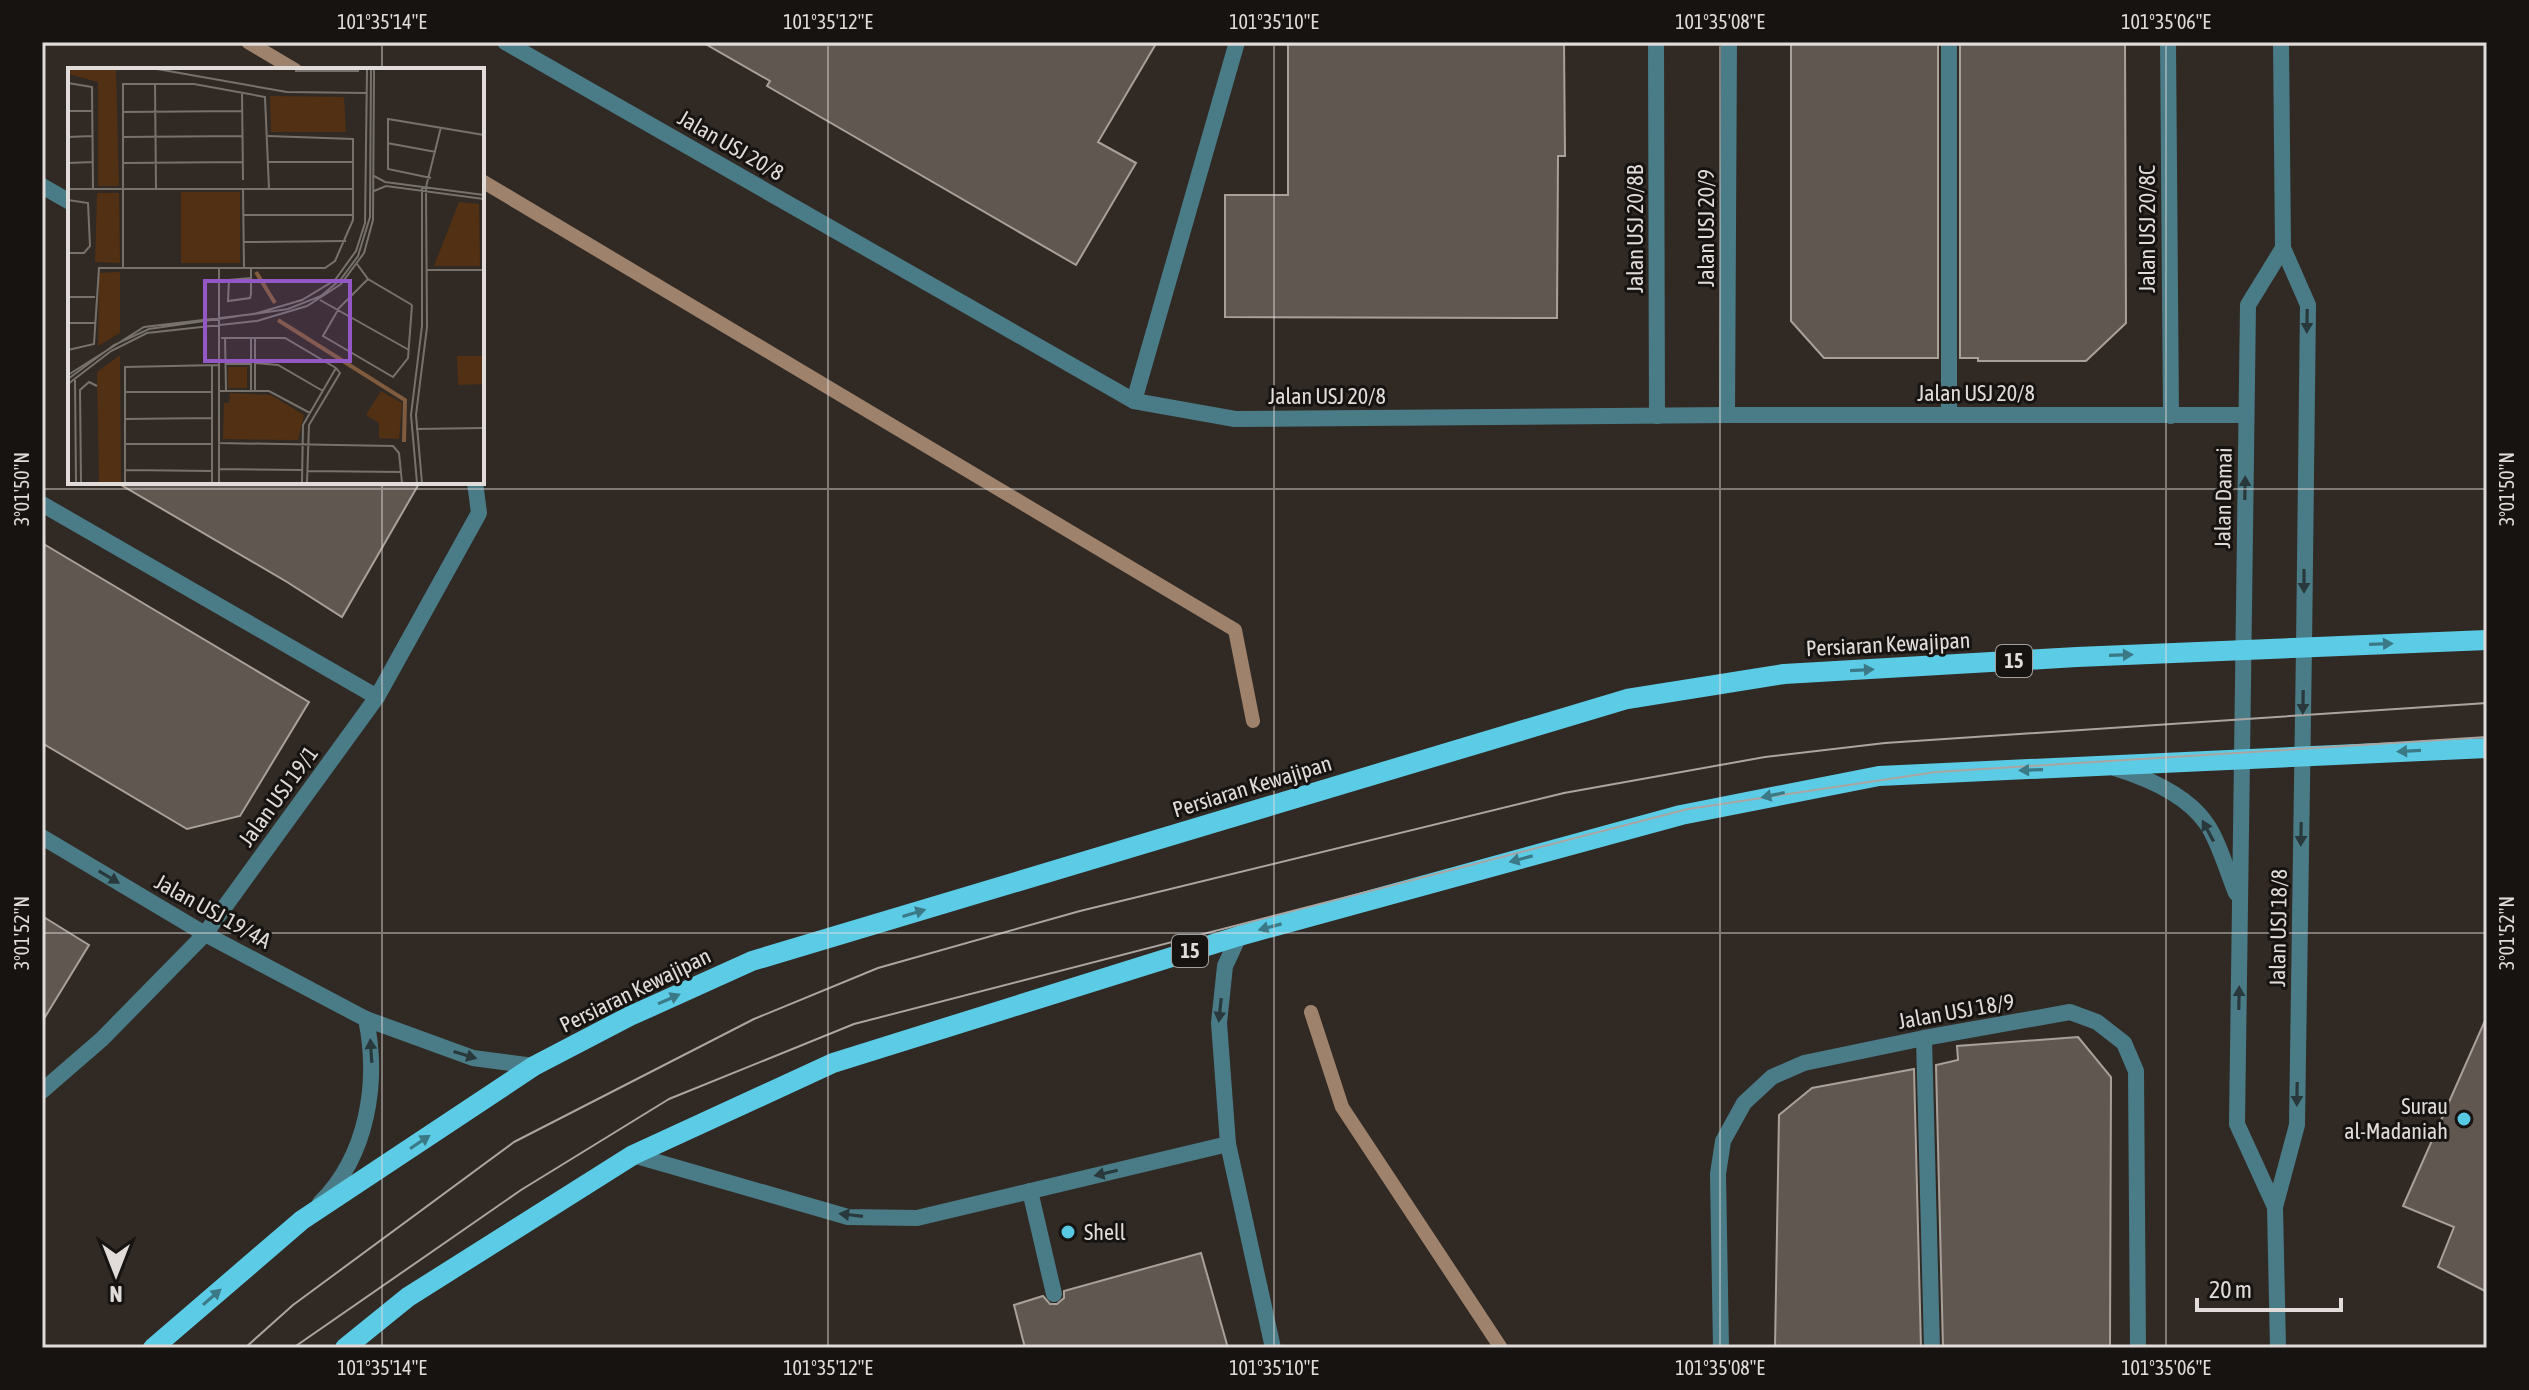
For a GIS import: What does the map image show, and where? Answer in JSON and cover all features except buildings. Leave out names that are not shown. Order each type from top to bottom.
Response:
[{"type":"main road","name":"Persiaran Kewajipan","points":[[153,1348],[302,1220],[534,1066],[630,1016],[752,961],[1627,699],[1784,674],[2077,657],[2487,640]]},
{"type":"main road","name":"15","points":[[345,1348],[408,1297],[633,1155],[833,1063],[1239,936],[1681,815],[1879,776],[2487,748]]},
{"type":"street","name":"Jalan USJ 20/8","points":[[505,42],[1134,401],[1235,419],[2246,415]]},
{"type":"street","points":[[1134,401],[1237,42]]},
{"type":"street","name":"Jalan USJ 20/8B","points":[[1656,42],[1657,416]]},
{"type":"street","name":"Jalan USJ 20/9","points":[[1727,415],[1729,42]]},
{"type":"street","points":[[1949,42],[1949,414]]},
{"type":"street","name":"Jalan USJ 20/8C","points":[[2168,42],[2171,416]]},
{"type":"street","points":[[2281,42],[2283,248],[2308,305],[2304,647]]},
{"type":"street","points":[[42,186],[68,201]]},
{"type":"street","name":"Jalan Damai","points":[[2242,758],[2248,305],[2283,248]]},
{"type":"street","name":"Jalan USJ 19/1","points":[[42,1091],[102,1039],[205,934],[377,697],[479,513],[475,484]]},
{"type":"street","points":[[42,504],[377,697]]},
{"type":"street","name":"Jalan USJ 18/8","points":[[2278,1348],[2275,1207],[2297,1125],[2304,647]]},
{"type":"street","name":"Jalan USJ 18/8","points":[[2242,758],[2237,1124],[2275,1207]]},
{"type":"street","points":[[2109,766],[2151,779],[2181,799],[2206,823],[2240,902]]},
{"type":"street","name":"Jalan USJ 19/4A","points":[[42,837],[205,934],[366,1019],[473,1058],[534,1066]]},
{"type":"street","points":[[1239,936],[1225,966],[1219,1023],[1228,1144],[1273,1348]]},
{"type":"street","name":"Jalan USJ 18/9","points":[[1721,1348],[1718,1174],[1723,1141],[1744,1103],[1772,1077],[1804,1063],[2070,1012],[2097,1022],[2124,1043],[2136,1071],[2138,1348]]},
{"type":"street","points":[[302,1220],[326,1196],[346,1168],[370,1109],[372,1048],[366,1019]]},
{"type":"street","points":[[1924,1038],[1932,1348]]},
{"type":"street","points":[[633,1155],[848,1217],[917,1218],[1228,1144]]},
{"type":"street","points":[[1030,1191],[1054,1294]]},
{"type":"waterway","points":[[248,42],[292,68]]},
{"type":"waterway","points":[[484,182],[1235,630],[1253,721]]},
{"type":"waterway","points":[[1311,1012],[1342,1107],[1501,1348]]},
{"type":"tram line","points":[[245,1348],[293,1305],[514,1142],[754,1019],[878,968],[1080,911],[1564,793],[1765,757],[1885,743],[2487,703]]},
{"type":"tram line","points":[[293,1348],[521,1190],[669,1099],[854,1024],[1688,809],[1936,772],[2487,737]]},
{"type":"place","name":"Surau al-Madaniah","points":[[2464,1119]]},
{"type":"place","name":"Shell","points":[[1068,1232]]}]
